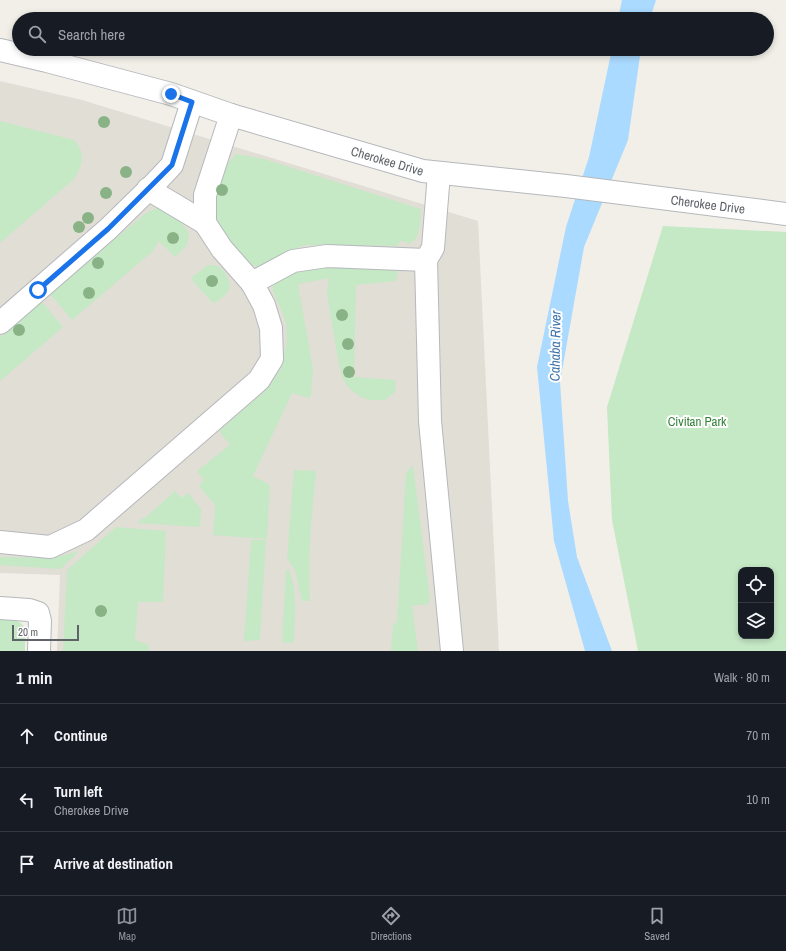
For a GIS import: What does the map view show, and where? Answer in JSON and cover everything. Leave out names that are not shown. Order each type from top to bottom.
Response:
[{"type":"street","name":"Cherokee Drive","points":[[0,50],[12,53]]},
{"type":"street","name":"Cherokee Drive","points":[[26,56],[171,94],[231,115],[423,171],[566,186],[786,214]]},
{"type":"street","points":[[0,323],[108,229],[172,165],[192,102]]},
{"type":"street","points":[[205,223],[205,195],[231,115]]},
{"type":"street","points":[[252,283],[293,261],[327,256],[421,260],[433,248],[439,173]]},
{"type":"street","points":[[0,542],[50,547],[86,530],[259,380],[272,359],[271,328],[264,305],[252,283],[222,249],[205,223],[148,190]]},
{"type":"street","points":[[421,260],[430,421],[452,651]]},
{"type":"street","points":[[0,608],[29,610],[38,613],[40,621],[39,651]]},
{"type":"shaded area","points":[[0,81],[82,100],[478,221],[499,651],[57,651],[60,575],[0,573]]},
{"type":"green space","points":[[0,121],[74,140],[82,154],[82,158],[75,178],[0,243]]},
{"type":"green space","points":[[236,154],[264,159],[421,209],[418,235],[407,245],[407,242],[401,241],[397,246],[306,245],[286,252],[258,267],[255,266],[247,260],[224,234],[219,227],[216,215],[219,186],[226,168]]},
{"type":"green space","points":[[157,208],[168,211],[176,216],[182,223],[189,233],[187,245],[175,257],[159,241],[153,251],[72,320],[50,294],[146,213]]},
{"type":"green space","name":"Civitan Park","points":[[663,226],[786,232],[786,651],[638,651],[612,520],[607,407]]},
{"type":"green space","points":[[208,265],[215,265],[222,269],[229,280],[228,292],[215,303],[212,302],[192,280],[193,276]]},
{"type":"green space","points":[[298,266],[396,266],[398,271],[396,281],[356,285],[354,377],[395,380],[395,392],[385,400],[372,400],[362,398],[349,388],[343,379],[339,365],[327,293],[329,278],[298,284],[313,370],[311,395],[309,398],[292,393],[253,476],[270,485],[267,539],[213,535],[215,505],[199,486],[204,480],[197,471],[230,445],[219,431],[265,391],[281,369],[287,340],[286,324],[273,292],[273,286],[282,276]]},
{"type":"green space","points":[[42,302],[63,327],[0,381],[0,337]]},
{"type":"green space","points":[[413,465],[430,600],[428,604],[412,606],[418,651],[391,651],[393,625],[397,622],[406,473]]},
{"type":"green space","points":[[294,470],[316,471],[309,564],[310,601],[302,601],[295,570],[287,558]]},
{"type":"green space","points":[[175,491],[182,498],[188,493],[201,509],[200,527],[137,523],[145,518]]},
{"type":"green space","points":[[116,527],[166,531],[163,602],[138,602],[135,640],[149,645],[149,651],[63,651],[67,570]]},
{"type":"green space","points":[[251,540],[266,540],[260,640],[244,641]]},
{"type":"green space","points":[[79,551],[61,569],[0,565],[0,557],[53,558]]},
{"type":"green space","points":[[286,570],[289,570],[292,579],[295,598],[294,643],[282,642]]},
{"type":"green space","points":[[0,619],[16,621],[23,626],[25,630],[25,651],[0,651]]},
{"type":"water","points":[[622,0],[656,0],[652,12],[619,12]]},
{"type":"water","name":"Cahaba River","points":[[611,56],[640,56],[628,140],[584,247],[560,382],[568,501],[577,557],[612,651],[585,651],[554,541],[537,367],[566,227],[589,157]]},
{"type":"route","points":[[38,290],[108,229],[172,165],[192,102],[171,94]]}]
